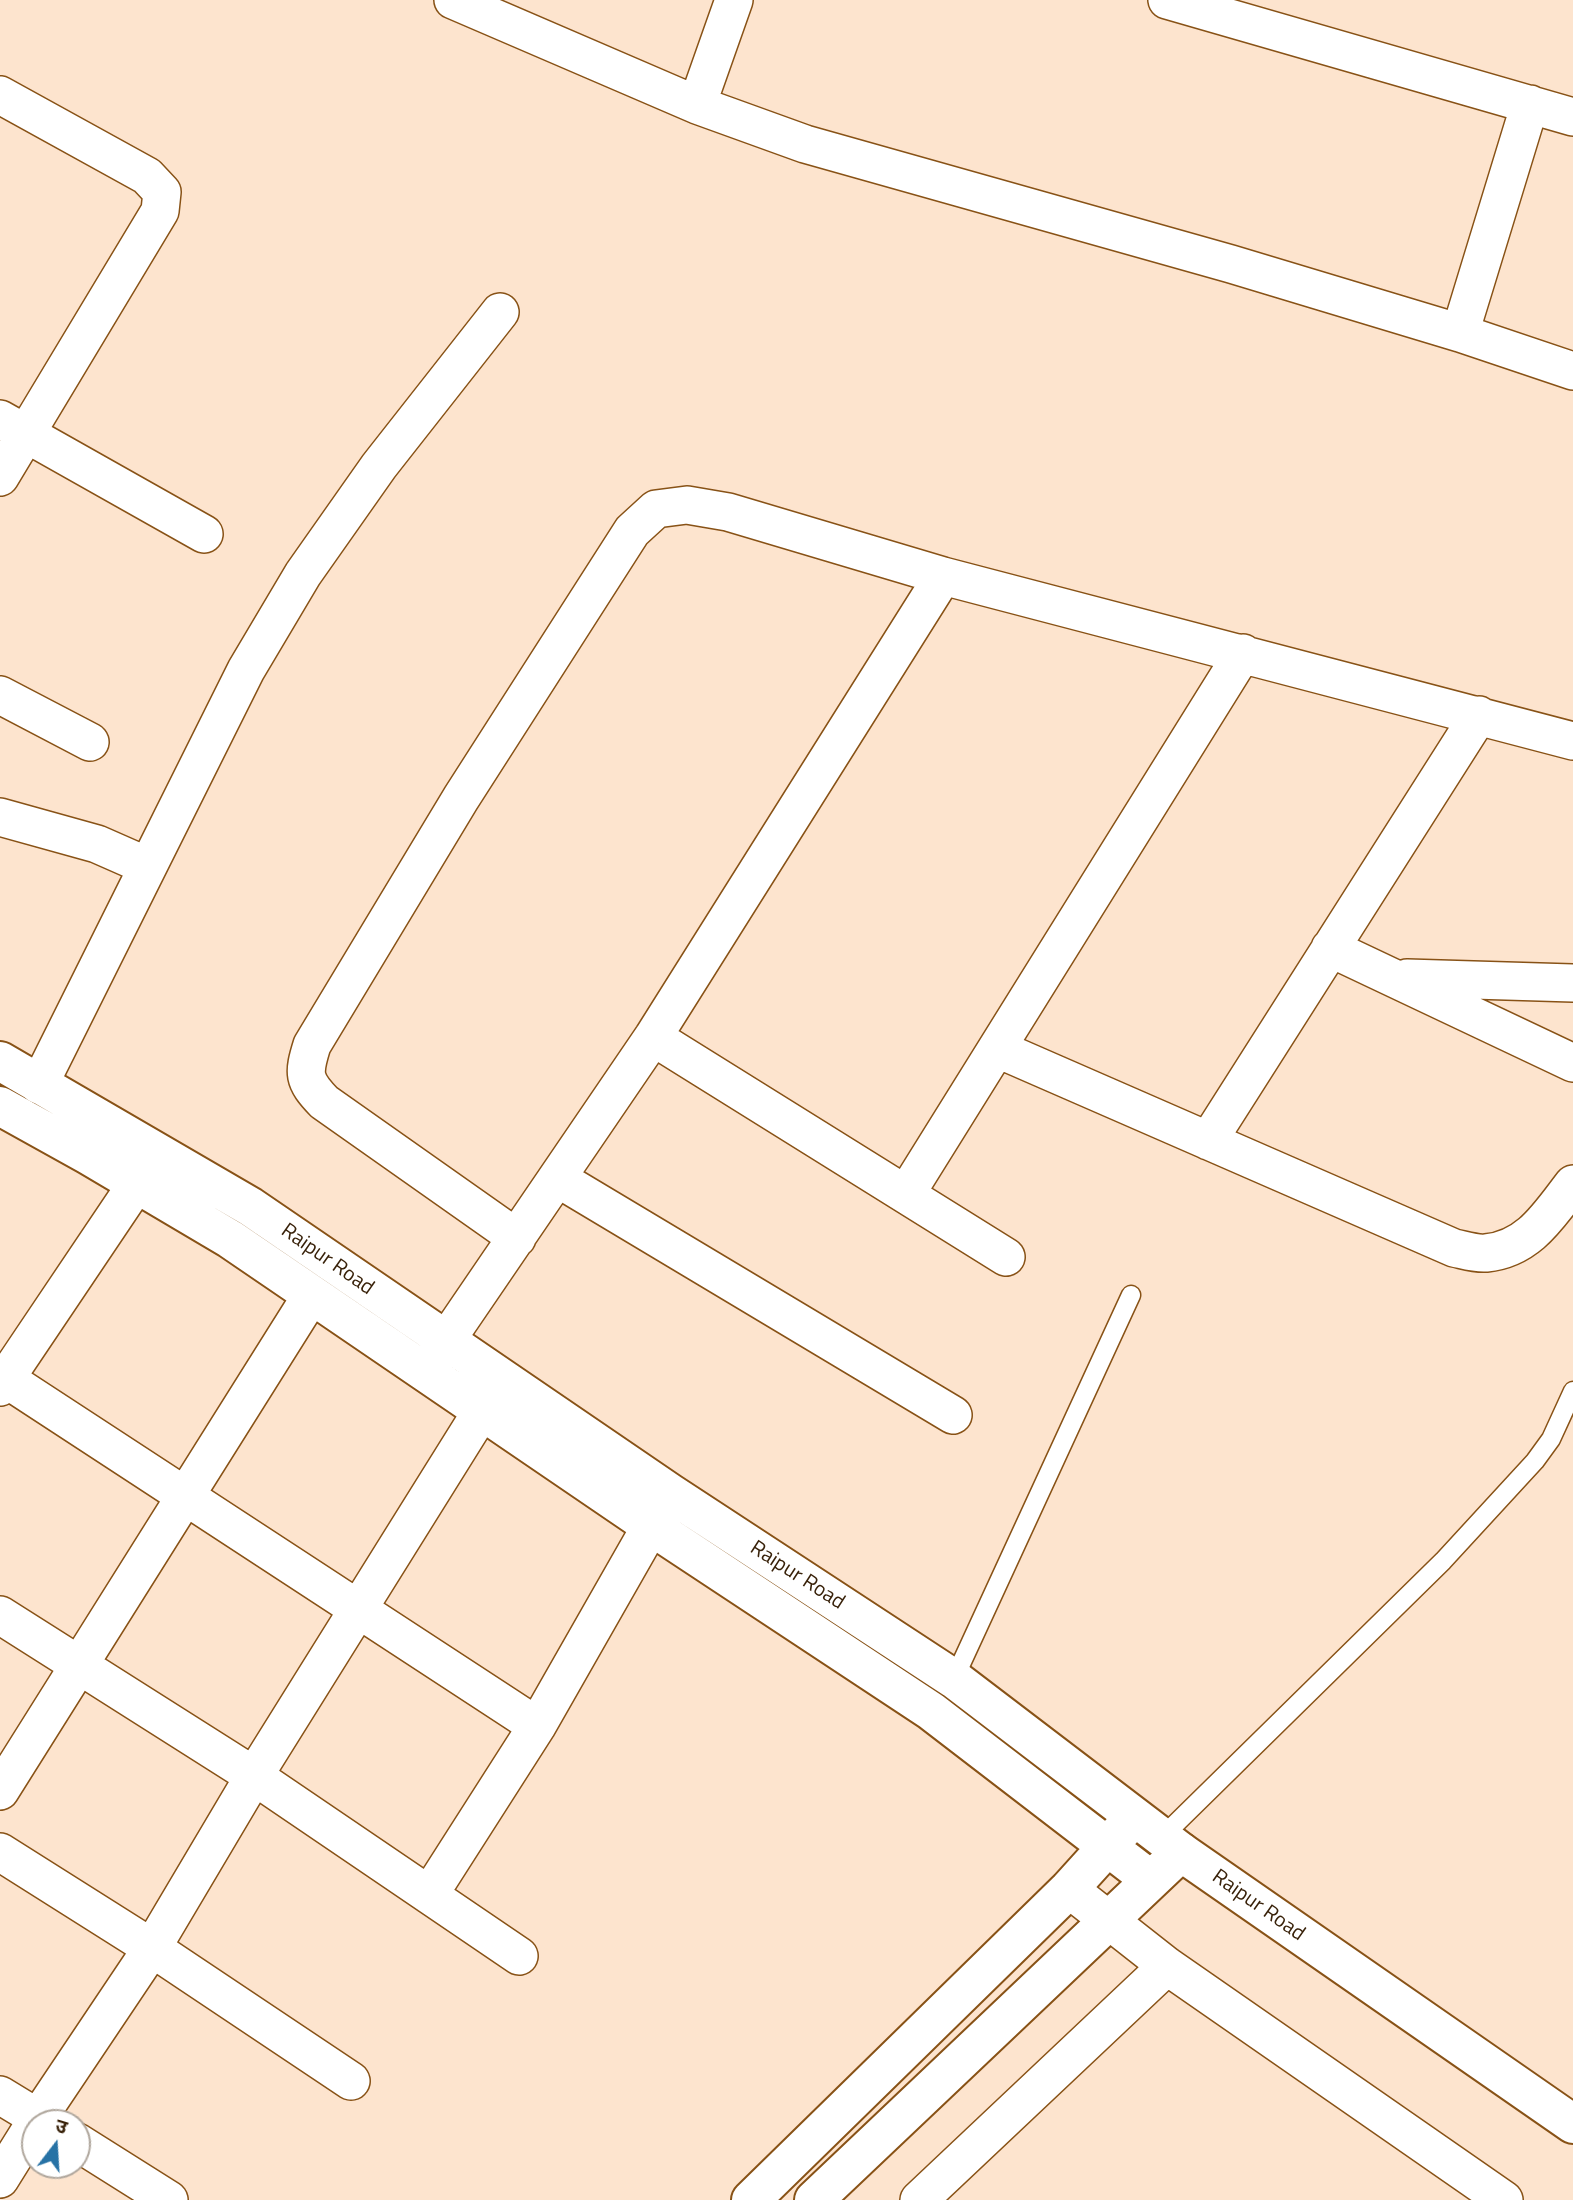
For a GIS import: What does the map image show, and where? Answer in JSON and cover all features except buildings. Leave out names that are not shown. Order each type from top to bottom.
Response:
[{"type":"main road","name":"Raipur Road","points":[[0,1060],[251,1207],[670,1493],[954,1679],[1159,1835],[1573,2124]]},
{"type":"main road","name":"Raipur Road","points":[[0,1106],[230,1239],[651,1526],[932,1711],[1152,1880]]},
{"type":"main road","points":[[880,1677],[901,1644]]},
{"type":"main road","points":[[751,2200],[1069,1889],[1109,1845],[1159,1835],[1152,1880],[814,2200]]},
{"type":"street","points":[[453,0],[696,105],[805,144],[1218,260],[1460,333],[1573,371]]},
{"type":"street","points":[[696,105],[734,0]]},
{"type":"street","points":[[1167,0],[1573,117]]},
{"type":"street","points":[[0,95],[147,176],[162,192],[160,211],[13,427],[0,477]]},
{"type":"street","points":[[1460,333],[1530,104]]},
{"type":"street","points":[[39,1085],[246,670],[303,574],[379,466],[500,312]]},
{"type":"street","points":[[13,427],[205,534]]},
{"type":"street","points":[[517,1238],[324,1102],[310,1087],[305,1068],[312,1045],[461,798],[624,542],[656,509],[687,505],[728,512],[943,576],[1573,741]]},
{"type":"street","points":[[424,1373],[653,1037],[943,576]]},
{"type":"street","points":[[906,1194],[1242,653]]},
{"type":"street","points":[[0,695],[90,742]]},
{"type":"street","points":[[1208,1140],[1479,715]]},
{"type":"street","points":[[0,817],[97,844],[147,866]]},
{"type":"street","points":[[1330,948],[1573,1063]]},
{"type":"street","points":[[1392,978],[1573,983]]},
{"type":"street","points":[[653,1037],[1006,1257]]},
{"type":"street","points":[[998,1049],[1454,1248],[1484,1254],[1516,1247],[1540,1226],[1573,1184]]},
{"type":"street","points":[[158,1152],[2,1380],[186,1495],[537,1726]]},
{"type":"street","points":[[558,1178],[953,1415]]},
{"type":"street","points":[[0,1791],[311,1296]]},
{"type":"street","points":[[49,2109],[152,1948],[357,1608],[502,1378]]},
{"type":"street","points":[[429,1895],[537,1726],[651,1526]]},
{"type":"street","points":[[0,1615],[254,1776],[519,1956]]},
{"type":"street","points":[[0,1852],[152,1948],[351,2081]]},
{"type":"street","points":[[1069,1889],[1167,1966],[1504,2200]]},
{"type":"street","points":[[919,2200],[1167,1966]]},
{"type":"street","points":[[0,2095],[24,2109]]},
{"type":"street","points":[[0,2179],[21,2150]]},
{"type":"street","points":[[91,2151],[169,2200]]},
{"type":"lane","points":[[954,1679],[1130,1296]]},
{"type":"lane","points":[[1159,1835],[1327,1678],[1461,1541],[1535,1461],[1551,1439],[1573,1391]]}]
